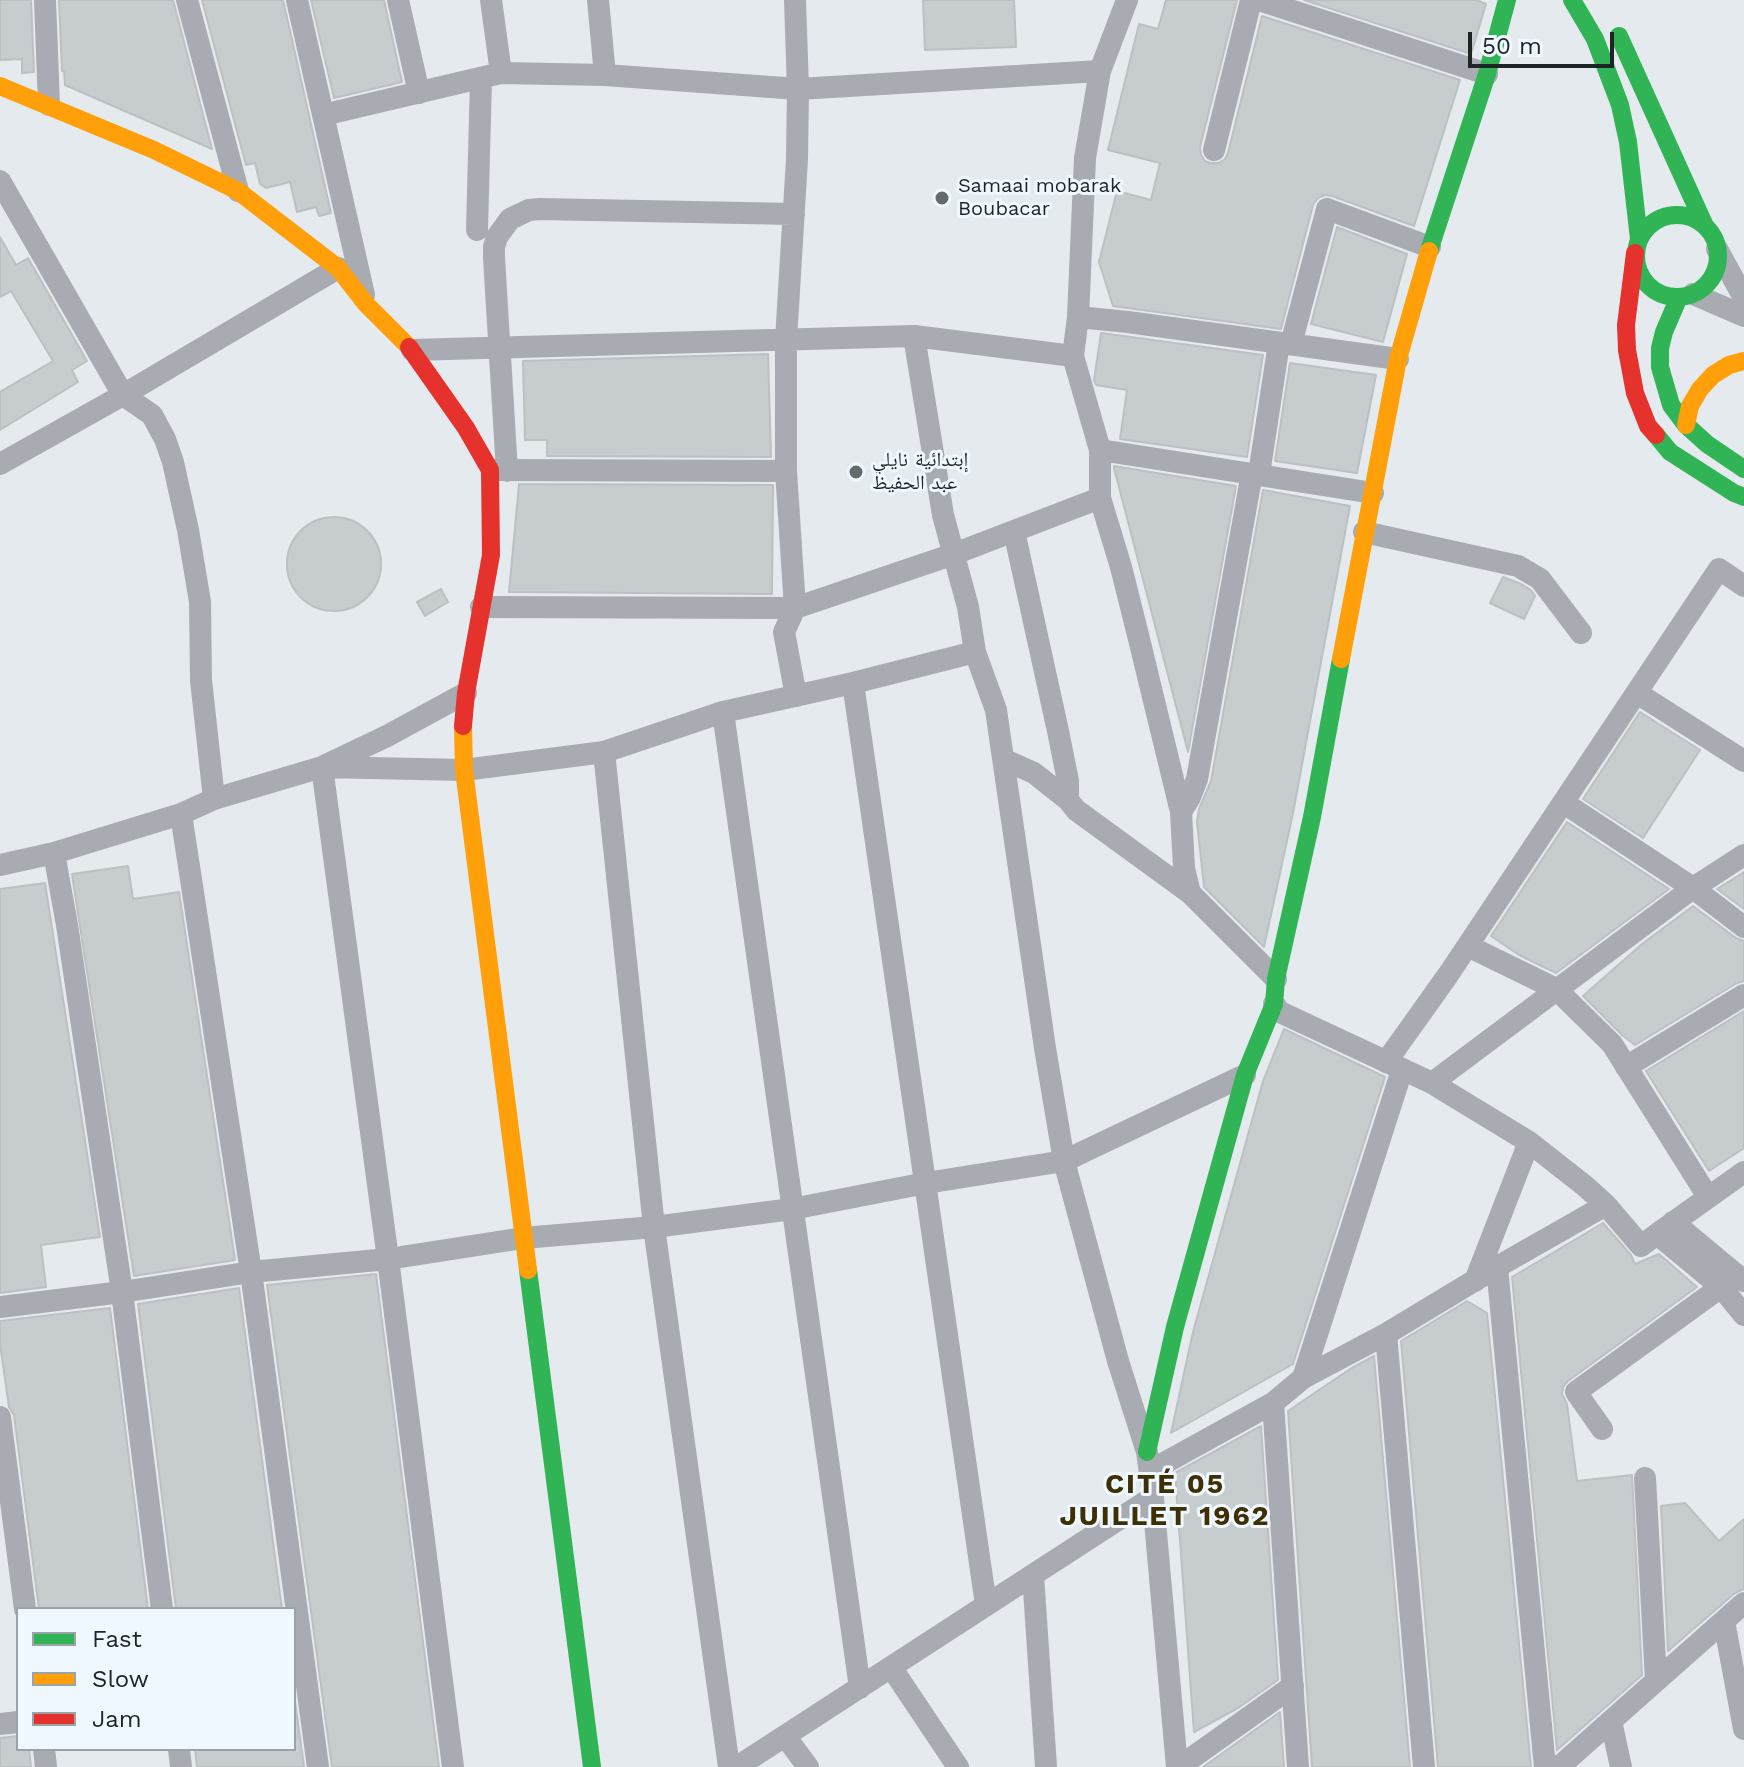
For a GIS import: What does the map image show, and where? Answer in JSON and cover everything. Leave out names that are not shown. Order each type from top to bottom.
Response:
[{"type":"main road","points":[[1148,1461],[1175,1327],[1245,1075],[1274,1004],[1276,979],[1312,817],[1398,359],[1507,0]]},
{"type":"main road","points":[[1572,0],[1595,39],[1620,105],[1632,171],[1637,267],[1652,290],[1665,296],[1686,296],[1705,286],[1713,275],[1718,262],[1717,249],[1611,20]]},
{"type":"main road","points":[[0,86],[154,150],[238,191],[338,268],[366,304],[412,350],[498,470],[491,555],[463,718],[464,770],[592,1767]]},
{"type":"main road","points":[[1705,226],[1681,214],[1656,220],[1646,228],[1637,246],[1626,325],[1627,350],[1635,393],[1648,426],[1670,452],[1744,497]]},
{"type":"main road","points":[[1686,296],[1664,332],[1660,348],[1663,386],[1671,405],[1686,425],[1707,444],[1744,469]]},
{"type":"main road","points":[[1686,425],[1690,406],[1700,389],[1713,375],[1729,365],[1744,361]]},
{"type":"street","points":[[45,0],[49,105]]},
{"type":"street","points":[[187,0],[238,191]]},
{"type":"street","points":[[297,0],[366,304]]},
{"type":"street","points":[[398,0],[419,93]]},
{"type":"street","points":[[477,230],[491,76],[491,0]]},
{"type":"street","points":[[598,0],[605,75]]},
{"type":"street","points":[[795,0],[798,89],[786,340],[786,471],[795,608],[784,632],[796,696]]},
{"type":"street","points":[[1127,0],[1100,71],[1085,158],[1078,317],[1073,356],[1100,450],[1100,498],[1121,567],[1181,812],[1184,868],[1190,893]]},
{"type":"street","points":[[1214,150],[1251,0]]},
{"type":"street","points":[[1259,0],[1487,74]]},
{"type":"street","points":[[323,115],[491,76],[605,75],[798,89],[1100,71]]},
{"type":"street","points":[[0,181],[123,395],[152,415],[173,462],[200,602],[201,680],[214,799]]},
{"type":"street","points":[[786,471],[498,470],[494,247],[502,227],[510,219],[540,209],[794,214]]},
{"type":"street","points":[[1181,812],[1197,779],[1256,474],[1285,343],[1327,209],[1430,247]]},
{"type":"street","points":[[1717,249],[1744,298]]},
{"type":"street","points":[[0,464],[338,268]]},
{"type":"street","points":[[1686,296],[1744,316]]},
{"type":"street","points":[[1078,317],[1398,359]]},
{"type":"street","points":[[412,350],[914,336],[1073,356]]},
{"type":"street","points":[[914,336],[943,515],[968,607],[975,652],[996,710],[1064,1161],[1148,1461],[1178,1767],[1293,1686]]},
{"type":"street","points":[[1100,450],[1373,493]]},
{"type":"street","points":[[481,607],[795,608],[954,554],[1100,498]]},
{"type":"street","points":[[1014,531],[1063,756],[1068,800]]},
{"type":"street","points":[[1364,532],[1518,566],[1540,579],[1581,633]]},
{"type":"street","points":[[1303,1378],[1394,1066],[1468,946],[1719,569],[1744,586]]},
{"type":"street","points":[[322,767],[464,770],[604,752],[723,712],[975,652]]},
{"type":"street","points":[[853,683],[986,1605]]},
{"type":"street","points":[[0,865],[54,853],[181,814],[214,799],[322,767],[466,693]]},
{"type":"street","points":[[1637,693],[1744,761]]},
{"type":"street","points":[[723,712],[860,1688]]},
{"type":"street","points":[[604,752],[654,1227],[729,1767]]},
{"type":"street","points":[[1005,760],[1034,773],[1076,810],[1190,893],[1276,979]]},
{"type":"street","points":[[322,767],[453,1767]]},
{"type":"street","points":[[1564,803],[1693,888],[1744,927]]},
{"type":"street","points":[[181,814],[251,1272],[318,1767]]},
{"type":"street","points":[[54,853],[122,1292],[162,1607]]},
{"type":"street","points":[[1432,1083],[1693,888],[1744,855]]},
{"type":"street","points":[[1468,946],[1556,989],[1612,1044],[1708,1197]]},
{"type":"street","points":[[1626,1067],[1744,995]]},
{"type":"street","points":[[1274,1004],[1280,1012],[1432,1083],[1529,1142],[1606,1205],[1641,1246],[1744,1172]]},
{"type":"street","points":[[0,1307],[251,1272],[388,1259],[523,1238],[654,1227],[792,1209],[1064,1161],[1245,1075]]},
{"type":"street","points":[[1475,1281],[1529,1142]]},
{"type":"street","points":[[1148,1461],[1273,1403],[1303,1378],[1386,1334],[1606,1205]]},
{"type":"street","points":[[1665,1228],[1744,1281]]},
{"type":"street","points":[[1665,1228],[1744,1315]]},
{"type":"street","points":[[1497,1267],[1545,1767]]},
{"type":"street","points":[[1602,1429],[1576,1392],[1721,1287]]},
{"type":"street","points":[[1386,1334],[1424,1767]]},
{"type":"street","points":[[1273,1403],[1298,1767]]},
{"type":"street","points":[[0,1417],[25,1607]]},
{"type":"street","points":[[1645,1478],[1656,1681]]},
{"type":"street","points":[[737,1767],[1153,1497]]},
{"type":"street","points":[[1033,1575],[1046,1767]]},
{"type":"street","points":[[1559,1767],[1744,1603]]},
{"type":"street","points":[[1724,1621],[1744,1729]]},
{"type":"street","points":[[891,1667],[958,1767]]},
{"type":"street","points":[[1611,1721],[1621,1767]]},
{"type":"street","points":[[785,1736],[808,1767]]},
{"type":"building","points":[[0,0],[31,0],[34,72],[22,73],[22,59],[0,60]]},
{"type":"building","points":[[59,0],[173,0],[212,149],[65,85]]},
{"type":"building","points":[[202,0],[283,0],[331,213],[319,216],[316,207],[297,212],[290,182],[266,188],[260,184],[255,163],[246,165]]},
{"type":"building","points":[[311,0],[384,0],[402,82],[334,98]]},
{"type":"building","points":[[923,0],[1014,0],[1016,47],[925,50]]},
{"type":"building","points":[[1166,0],[1237,0],[1200,147],[1201,155],[1210,163],[1219,163],[1228,153],[1262,16],[1460,80],[1414,226],[1332,196],[1318,198],[1313,205],[1281,329],[1113,306],[1099,262],[1117,191],[1151,200],[1160,163],[1108,150],[1139,24],[1158,29]]},
{"type":"building","points":[[1304,0],[1476,0],[1486,4],[1471,54]]},
{"type":"building","points":[[1337,227],[1407,254],[1383,342],[1311,324]]},
{"type":"building","points":[[0,237],[16,265],[28,258],[87,361],[72,370],[78,382],[0,430],[0,392],[53,361],[11,291],[0,297]]},
{"type":"building","points":[[1101,333],[1263,355],[1247,457],[1120,439],[1127,390],[1096,385],[1094,380]]},
{"type":"building","points":[[768,354],[771,457],[547,456],[547,440],[525,440],[523,361]]},
{"type":"building","points":[[1290,363],[1376,375],[1357,473],[1275,461]]},
{"type":"building","points":[[1114,468],[1236,486],[1188,752]]},
{"type":"building","points":[[519,484],[773,485],[772,594],[509,592]]},
{"type":"building","points":[[1263,490],[1350,506],[1293,813],[1264,947],[1204,887],[1197,822],[1211,781]]},
{"type":"building","points":[[334,517],[352,520],[367,531],[378,546],[381,564],[378,582],[367,597],[352,608],[334,611],[316,608],[301,597],[290,582],[287,564],[290,546],[301,531],[316,520]]},
{"type":"building","points":[[1503,577],[1521,584],[1535,596],[1524,619],[1490,603]]},
{"type":"building","points":[[441,589],[448,602],[425,616],[417,602]]},
{"type":"building","points":[[1640,712],[1700,750],[1643,838],[1583,799]]},
{"type":"building","points":[[1567,822],[1669,889],[1556,973],[1519,955],[1491,936]]},
{"type":"building","points":[[128,866],[133,899],[179,892],[235,1260],[134,1276],[72,874]]},
{"type":"building","points":[[1744,872],[1744,909],[1717,889]]},
{"type":"building","points":[[45,883],[100,1237],[41,1245],[46,1287],[0,1293],[0,889]]},
{"type":"building","points":[[1693,906],[1744,941],[1744,981],[1635,1045],[1583,996],[1642,944]]},
{"type":"building","points":[[1744,1011],[1744,1148],[1709,1171],[1646,1071]]},
{"type":"building","points":[[1284,1029],[1385,1077],[1293,1364],[1171,1433],[1193,1332],[1263,1081]]},
{"type":"building","points":[[1603,1223],[1635,1264],[1659,1254],[1697,1287],[1563,1387],[1577,1481],[1632,1475],[1642,1675],[1557,1750],[1512,1277]]},
{"type":"building","points":[[376,1274],[439,1767],[332,1767],[267,1285]]},
{"type":"building","points":[[239,1288],[282,1607],[176,1607],[138,1304]]},
{"type":"building","points":[[1467,1301],[1487,1313],[1531,1767],[1438,1767],[1401,1341]]},
{"type":"building","points":[[110,1308],[148,1607],[39,1607],[14,1415],[9,1407],[0,1344],[0,1321]]},
{"type":"building","points":[[1374,1356],[1410,1767],[1312,1767],[1288,1411]]},
{"type":"building","points":[[1261,1426],[1278,1680],[1238,1708],[1194,1732],[1175,1473]]},
{"type":"building","points":[[1685,1503],[1719,1541],[1744,1519],[1744,1589],[1735,1593],[1668,1651],[1661,1506]]},
{"type":"building","points":[[296,1709],[304,1767],[197,1767],[195,1751],[296,1751]]},
{"type":"building","points":[[1280,1712],[1284,1767],[1203,1767]]},
{"type":"building","points":[[16,1736],[16,1751],[29,1751],[31,1767],[0,1767],[0,1738]]},
{"type":"traffic: fast","points":[[1429,251],[1487,74],[1507,0]]},
{"type":"traffic: fast","points":[[1572,0],[1595,39],[1620,105],[1628,142],[1639,239]]},
{"type":"traffic: fast","points":[[1619,36],[1705,226]]},
{"type":"traffic: fast","points":[[1677,215],[1693,218],[1706,227],[1715,240],[1718,256],[1715,272],[1706,285],[1693,294],[1677,297],[1661,294],[1648,285],[1639,272],[1636,256],[1639,240],[1648,227],[1661,218],[1677,215]]},
{"type":"traffic: fast","points":[[1679,297],[1660,348],[1660,367],[1671,405],[1686,425],[1707,444],[1744,469]]},
{"type":"traffic: fast","points":[[1656,435],[1670,452],[1744,497]]},
{"type":"traffic: fast","points":[[1147,1452],[1175,1327],[1245,1075],[1274,1004],[1276,979],[1312,817],[1341,659]]},
{"type":"traffic: fast","points":[[528,1270],[592,1767]]},
{"type":"traffic: slow","points":[[0,86],[154,150],[238,191],[338,268],[366,304],[409,347]]},
{"type":"traffic: slow","points":[[1341,659],[1398,359],[1429,251]]},
{"type":"traffic: slow","points":[[1686,425],[1690,406],[1700,389],[1713,375],[1729,365],[1744,361]]},
{"type":"traffic: slow","points":[[463,726],[464,770],[528,1270]]},
{"type":"traffic: jam","points":[[1635,253],[1626,325],[1627,350],[1635,393],[1648,426],[1656,435]]},
{"type":"traffic: jam","points":[[409,347],[466,428],[490,470],[491,555],[463,726]]},
{"type":"place","name":"Samaai mobarak Boubacar","points":[[942,198]]},
{"type":"place","name":"إبتدائية نايلي عبد الحفيظ","points":[[856,472]]},
{"type":"district","name":"CITÉ 05 JUILLET 1962","points":[[1165,1501]]}]
